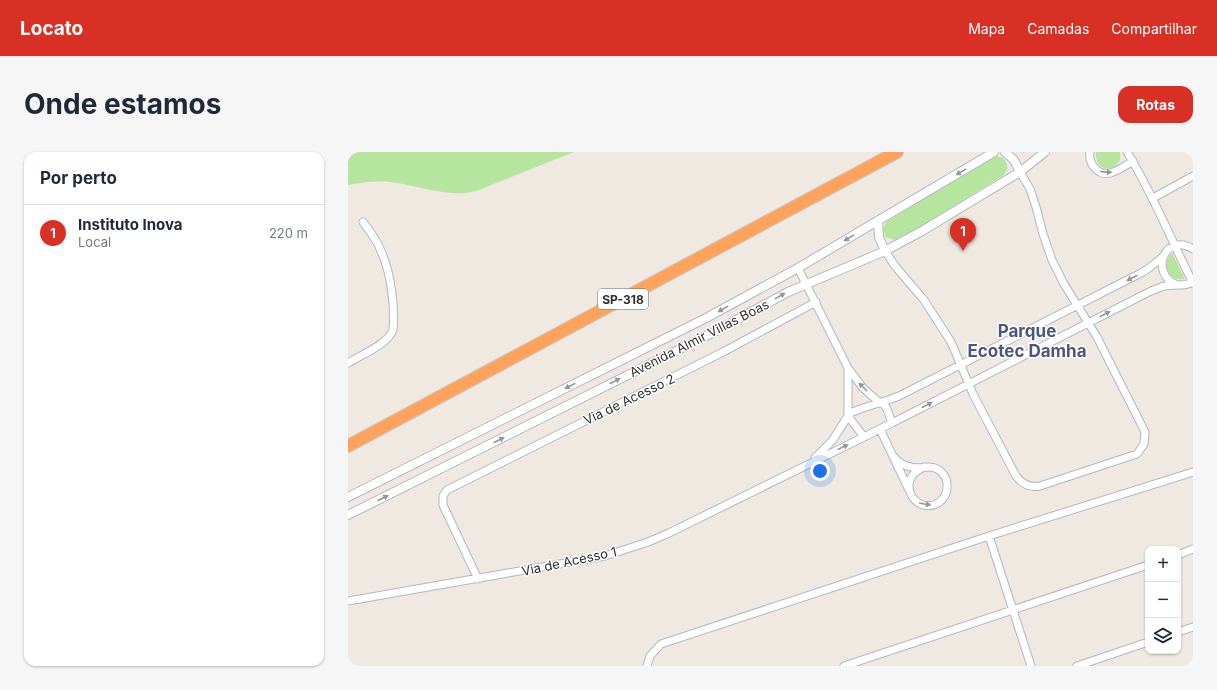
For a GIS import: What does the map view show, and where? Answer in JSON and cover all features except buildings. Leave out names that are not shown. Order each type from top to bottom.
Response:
[{"type":"highway","name":"SP-318","points":[[348,438],[880,152]]},
{"type":"highway","name":"SP-318","points":[[348,446],[897,152]]},
{"type":"street","name":"Avenida Almir Villas Boas","points":[[348,497],[708,317],[798,268],[994,152]]},
{"type":"street","points":[[878,221],[879,236],[885,251],[895,266],[924,300],[951,342],[969,384],[1018,480],[1026,485],[1040,486],[1137,454],[1144,444],[1145,432],[1096,337],[1064,284],[1052,260],[1030,189],[1014,160],[1005,152]]},
{"type":"street","name":"Avenida Almir Villas Boas","points":[[348,515],[709,334],[806,283],[885,251],[922,231],[1020,172],[1045,152]]},
{"type":"street","points":[[1090,152],[1090,161],[1093,166],[1102,173],[1113,173],[1133,162]]},
{"type":"street","points":[[798,469],[892,423],[1157,288],[1171,285],[1185,285],[1193,282],[1152,198],[1127,152]]},
{"type":"street","points":[[1152,198],[1193,176]]},
{"type":"street","points":[[348,363],[385,341],[391,335],[393,330],[391,295],[386,265],[381,250],[373,235],[363,222]]},
{"type":"street","points":[[848,415],[899,396],[1141,273],[1157,262],[1168,250],[1175,246],[1182,245],[1193,249]]},
{"type":"street","points":[[1164,256],[1162,270],[1171,282],[1178,285]]},
{"type":"street","points":[[798,268],[848,368],[863,388],[887,409],[892,423]]},
{"type":"street","name":"Via de Acesso 2","points":[[478,579],[442,505],[442,496],[450,489],[723,352],[816,302]]},
{"type":"street","points":[[798,469],[822,452],[832,441],[848,415],[848,368]]},
{"type":"street","points":[[848,415],[864,437]]},
{"type":"street","points":[[880,429],[912,497],[918,503],[925,505],[932,505],[945,497],[947,482],[944,475],[938,470],[931,467],[917,468],[904,465],[893,456]]},
{"type":"street","points":[[909,490],[909,483],[912,476],[917,470],[924,467]]},
{"type":"street","name":"Via de Acesso 1","points":[[348,601],[604,556],[648,542],[798,469]]},
{"type":"street","points":[[647,666],[650,656],[661,644],[989,536],[1193,472]]},
{"type":"street","points":[[989,536],[1031,666]]},
{"type":"street","points":[[1181,553],[1193,550]]},
{"type":"street","points":[[844,666],[1145,566]]},
{"type":"street","points":[[1181,631],[1193,627]]},
{"type":"street","points":[[1077,666],[1145,643]]},
{"type":"green space","points":[[348,152],[574,152],[476,191],[467,193],[447,193],[385,182],[366,182],[348,185]]},
{"type":"green space","points":[[1096,152],[1120,152],[1120,160],[1117,165],[1113,167],[1108,169],[1104,168],[1098,163]]},
{"type":"green space","points":[[996,156],[1003,158],[1006,162],[1007,169],[1004,175],[925,224],[894,240],[886,237],[883,229],[886,222]]},
{"type":"green space","points":[[1172,253],[1185,279],[1175,278],[1168,272],[1168,258]]},
{"type":"place","name":"Instituto Inova","points":[[963,251]]},
{"type":"district","name":"Parque Ecotec Damha","points":[[1027,341]]}]
